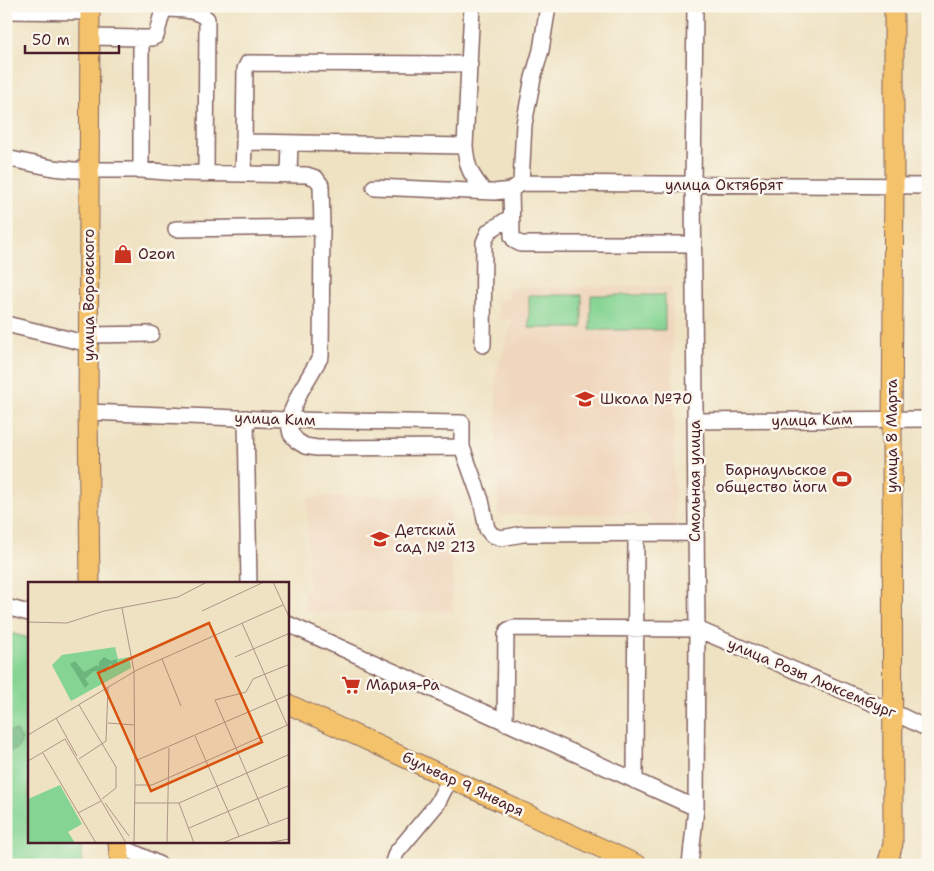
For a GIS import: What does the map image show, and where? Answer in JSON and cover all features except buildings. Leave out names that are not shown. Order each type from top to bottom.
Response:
[{"type":"main road","name":"улица 8 Марта","points":[[887,865],[893,844],[892,419],[894,6]]},
{"type":"main road","name":"улица Воровского","points":[[90,9],[88,412],[90,582]]},
{"type":"main road","name":"бульвар 9 Января","points":[[289,704],[638,865]]},
{"type":"main road","points":[[118,844],[120,865]]},
{"type":"street","points":[[472,6],[465,146],[466,165],[471,175],[484,191]]},
{"type":"street","points":[[548,6],[541,50],[533,78],[524,124],[511,217],[512,236],[515,241],[521,244],[694,244]]},
{"type":"street","name":"Смольная улица","points":[[690,865],[696,808],[697,629],[693,185],[696,6]]},
{"type":"street","points":[[90,37],[152,38],[156,36],[163,8],[201,13],[207,19],[206,173]]},
{"type":"street","points":[[6,11],[90,9]]},
{"type":"street","points":[[141,38],[141,170]]},
{"type":"street","points":[[243,174],[245,69],[248,63],[470,64]]},
{"type":"street","points":[[244,142],[465,146]]},
{"type":"street","points":[[289,174],[290,144]]},
{"type":"street","points":[[6,158],[53,168],[289,174],[307,175],[316,178],[321,185],[321,356],[300,392],[288,420],[291,434],[297,441],[311,448],[462,447],[480,500],[487,529],[492,535],[501,538],[524,534],[695,533]]},
{"type":"street","name":"улица Октябрят","points":[[374,187],[494,192],[516,186],[928,186]]},
{"type":"street","points":[[483,345],[484,242],[489,230],[511,217]]},
{"type":"street","points":[[176,228],[322,227]]},
{"type":"street","points":[[6,324],[89,339],[151,334]]},
{"type":"street","name":"улица Ким","points":[[88,412],[288,420],[462,423],[462,447]]},
{"type":"street","points":[[246,418],[249,582]]},
{"type":"street","name":"улица Ким","points":[[695,421],[928,419]]},
{"type":"street","points":[[635,781],[636,534]]},
{"type":"street","points":[[6,608],[28,613]]},
{"type":"street","points":[[289,624],[696,808]]},
{"type":"street","points":[[505,723],[506,635],[508,630],[514,628],[697,629]]},
{"type":"street","name":"улица Розы Люксембург","points":[[697,629],[893,712],[928,729]]},
{"type":"street","points":[[392,865],[396,853],[437,804],[450,778]]},
{"type":"street","points":[[118,844],[160,865]]},
{"type":"shaded area","name":"Школа №70","points":[[672,286],[675,528],[661,529],[644,514],[498,515],[496,375],[513,320],[498,319],[498,300],[508,300],[508,288]]},
{"type":"shaded area","name":"Детский сад № 213","points":[[451,495],[453,612],[304,612],[304,590],[309,590],[307,497]]},
{"type":"green space","points":[[529,295],[582,295],[582,328],[529,328]]},
{"type":"green space","points":[[591,295],[665,295],[665,330],[590,330]]},
{"type":"green space","points":[[6,632],[28,638],[28,844],[81,844],[83,865],[6,865]]},
{"type":"green space","points":[[16,731],[22,740],[17,749],[6,753],[6,732]]},
{"type":"place","name":"Ozon","points":[[123,254]]},
{"type":"place","name":"Школа №70","points":[[585,399]]},
{"type":"place","name":"Барнаульское общество йоги","points":[[842,479]]},
{"type":"place","name":"Детский сад № 213","points":[[380,539]]},
{"type":"place","name":"Мария-Ра","points":[[351,685]]}]
